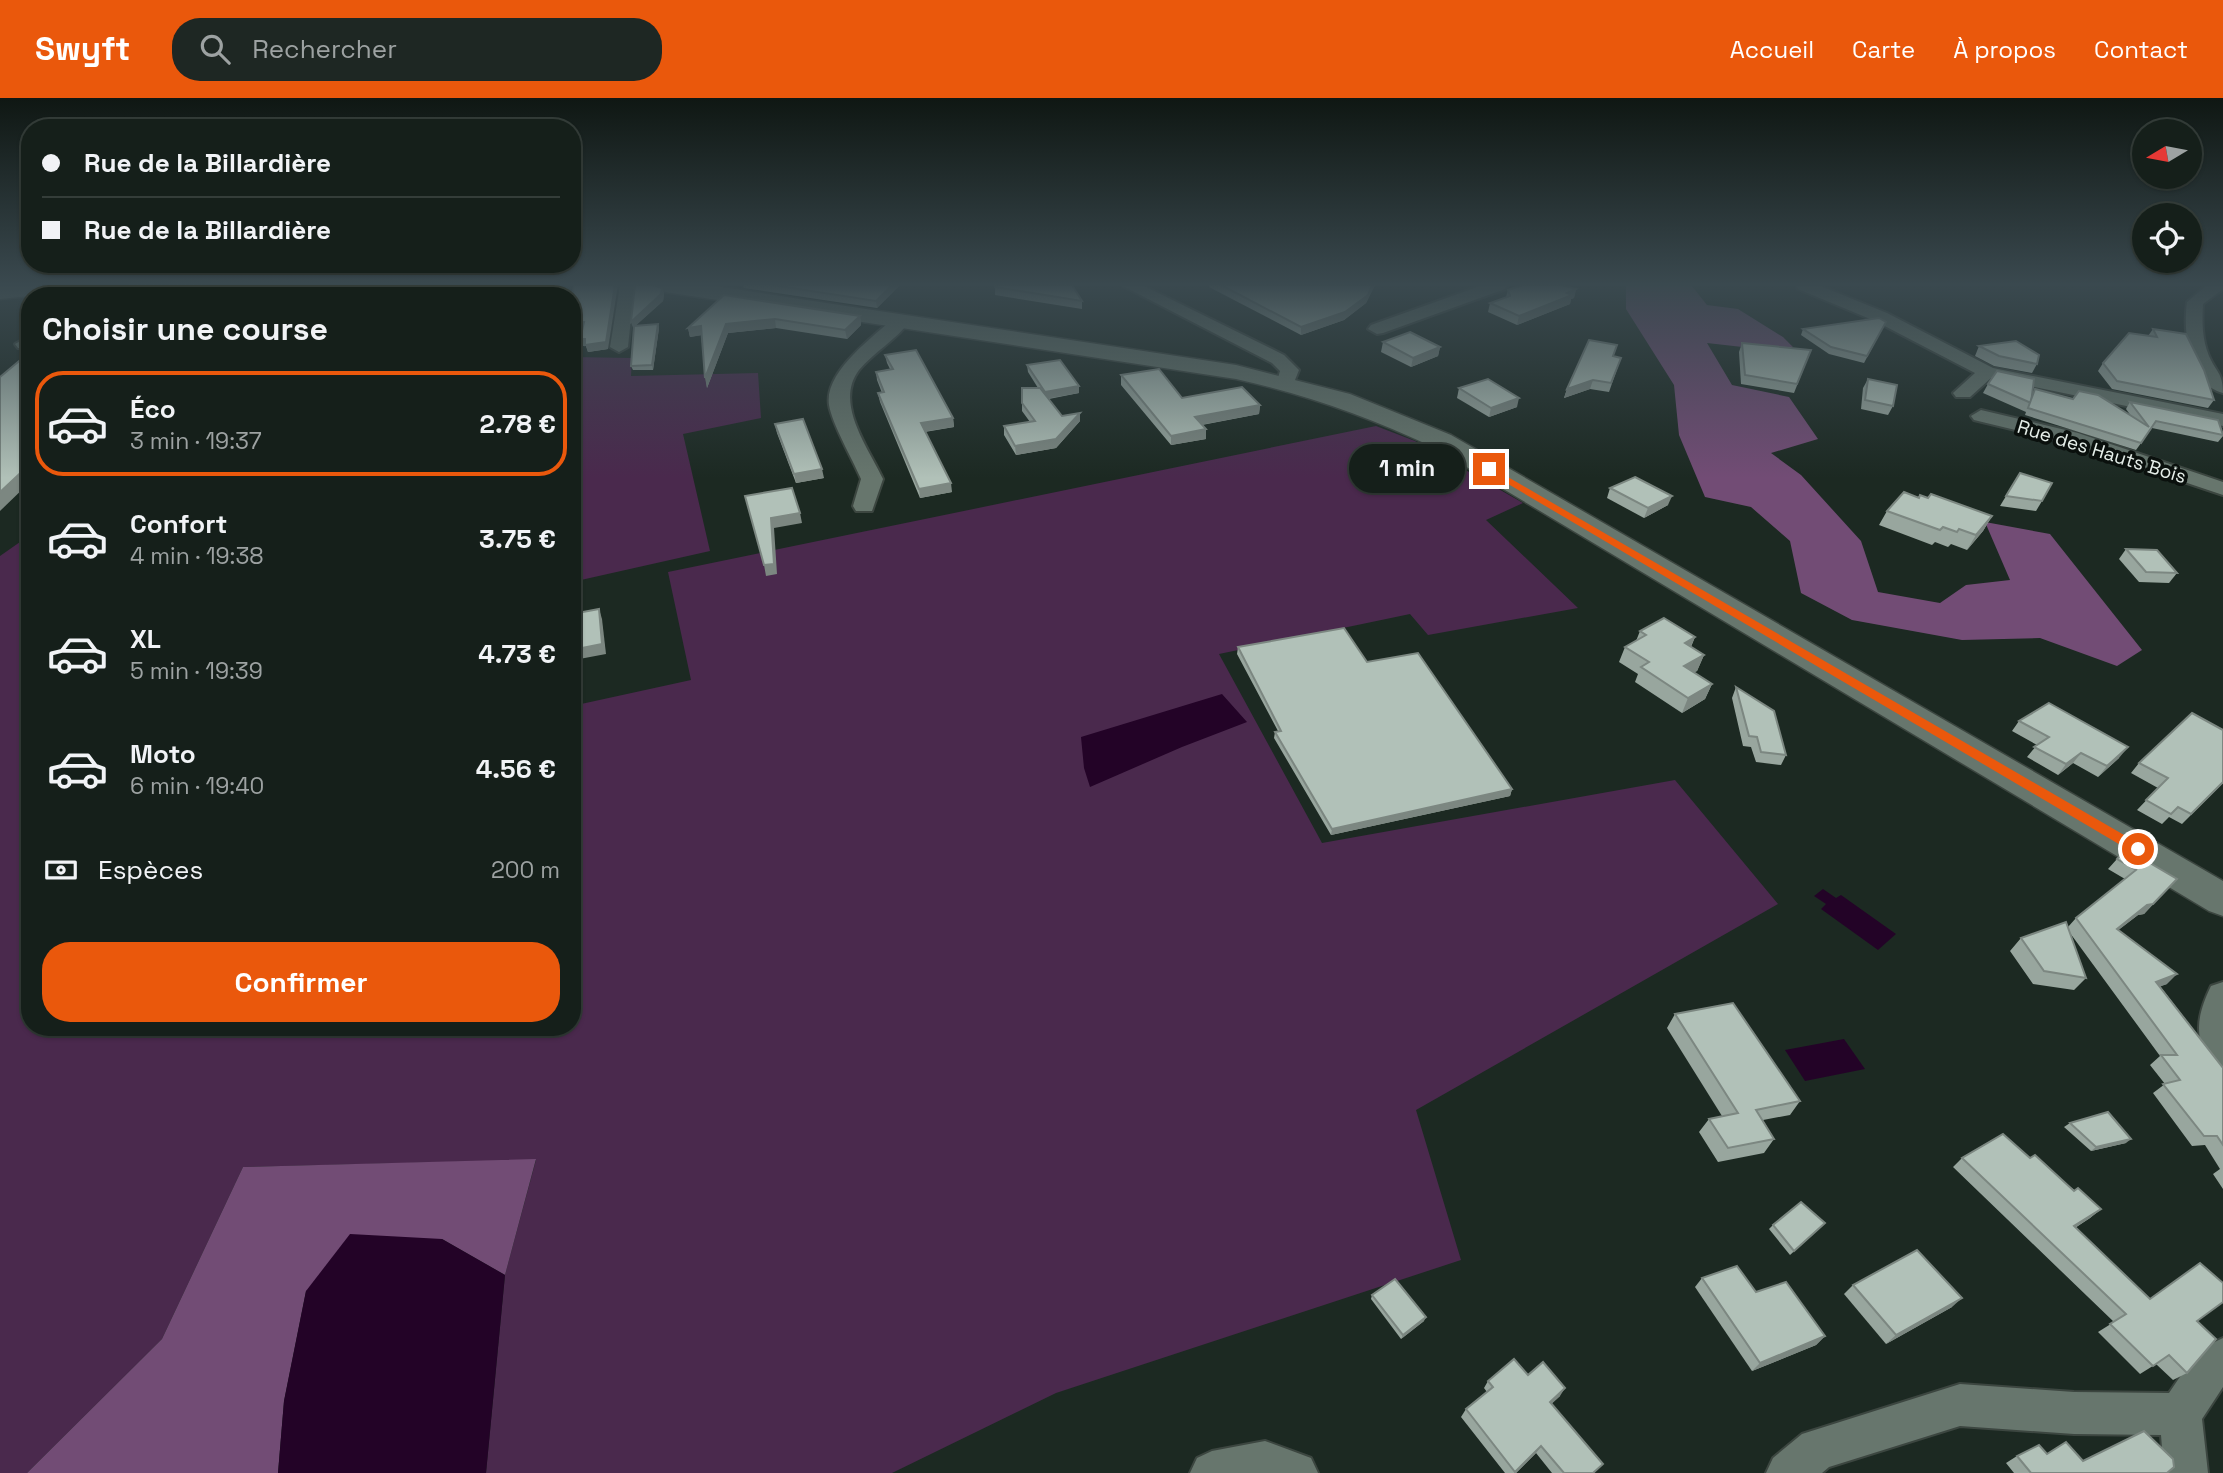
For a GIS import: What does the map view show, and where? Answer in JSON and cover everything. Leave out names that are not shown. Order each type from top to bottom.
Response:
[{"type":"street","points":[[863,506],[872,479],[839,406],[839,391],[851,368],[871,349]]},
{"type":"street","points":[[1082,349],[1286,381],[1367,407],[1442,441],[2218,889]]},
{"type":"street","points":[[1258,349],[1278,359],[1290,370],[1286,381]]},
{"type":"street","points":[[1943,349],[1987,372],[2223,420]]},
{"type":"street","points":[[2198,349],[2207,373],[2223,387]]},
{"type":"street","points":[[1963,393],[1987,372]]},
{"type":"street","name":"Rue des Hauts Bois","points":[[1980,416],[2071,437],[2223,489]]},
{"type":"street","points":[[2223,996],[2213,1021],[2217,1050],[2223,1059]]},
{"type":"street","points":[[2186,1473],[2179,1414],[2210,1370],[2223,1359]]},
{"type":"street","points":[[1788,1473],[1817,1449],[1960,1405],[2074,1413],[2179,1414]]},
{"type":"street","points":[[1212,1473],[1265,1463],[1296,1473]]},
{"type":"shaded area","points":[[1651,349],[1711,349],[1732,385],[1789,397],[1818,439],[1771,453],[1801,475],[1861,541],[1878,592],[1940,603],[1966,585],[2010,580],[1985,522],[2050,534],[2142,650],[2117,666],[2040,638],[1962,640],[1852,620],[1801,593],[1790,541],[1751,507],[1705,497],[1679,435],[1674,385]]},
{"type":"shaded area","points":[[581,357],[632,358],[631,376],[758,373],[761,418],[683,434],[710,551],[581,580]]},
{"type":"shaded area","points":[[1376,426],[1415,441],[1523,503],[1486,520],[1578,608],[1428,635],[1410,614],[1219,654],[1322,843],[1675,780],[1778,904],[1416,1110],[1461,1260],[1056,1393],[892,1473],[486,1473],[505,1275],[536,1160],[243,1167],[162,1339],[27,1473],[0,1473],[0,556],[21,541],[21,1036],[581,1036],[581,704],[691,680],[668,572]]},
{"type":"shaded area","points":[[1222,694],[1247,722],[1090,787],[1084,768],[1081,737]]},
{"type":"shaded area","points":[[1823,889],[1836,898],[1841,895],[1896,934],[1878,950],[1821,909],[1826,904],[1814,896]]},
{"type":"shaded area","points":[[1844,1039],[1865,1069],[1805,1081],[1785,1050]]},
{"type":"shaded area","points":[[536,1159],[505,1275],[442,1239],[306,1291],[284,1401],[278,1473],[27,1473],[162,1339],[243,1167]]},
{"type":"shaded area","points":[[350,1234],[442,1239],[505,1275],[486,1473],[278,1473],[284,1401],[306,1291]]},
{"type":"building","points":[[632,349],[654,349],[652,365],[631,366]]},
{"type":"building","points":[[703,349],[716,349],[705,378]]},
{"type":"building","points":[[1396,349],[1435,349],[1413,358]]},
{"type":"building","points":[[1585,349],[1615,349],[1613,356],[1621,358],[1611,383],[1593,380],[1567,389]]},
{"type":"building","points":[[1743,349],[1811,350],[1797,384],[1745,375]]},
{"type":"building","points":[[1840,349],[1871,349],[1867,356]]},
{"type":"building","points":[[1985,349],[2029,349],[2039,355],[2037,364],[1999,356]]},
{"type":"building","points":[[2115,349],[2194,349],[2214,400],[2117,381],[2103,363]]},
{"type":"building","points":[[916,350],[953,418],[921,423],[951,483],[919,489],[878,393],[884,392],[876,372],[893,369],[885,355]]},
{"type":"building","points":[[21,360],[21,472],[0,492],[0,377]]},
{"type":"building","points":[[1060,360],[1079,386],[1045,392],[1027,365]]},
{"type":"building","points":[[1159,369],[1182,398],[1242,387],[1260,405],[1195,417],[1206,429],[1171,436],[1121,375]]},
{"type":"building","points":[[1997,371],[2034,379],[2031,403],[1988,384]]},
{"type":"building","points":[[1488,379],[1519,398],[1491,408],[1459,388]]},
{"type":"building","points":[[1868,379],[1897,385],[1893,406],[1865,400]]},
{"type":"building","points":[[1022,388],[1040,388],[1062,416],[1080,413],[1056,439],[1015,446],[1004,426],[1035,421],[1022,403]]},
{"type":"building","points":[[2035,389],[2073,399],[2079,391],[2098,395],[2149,427],[2130,402],[2218,420],[2223,435],[2156,421],[2141,443],[2028,408]]},
{"type":"building","points":[[803,419],[822,469],[794,474],[775,424]]},
{"type":"building","points":[[2020,473],[2052,483],[2042,501],[2006,496]]},
{"type":"building","points":[[1635,477],[1672,496],[1648,508],[1610,488]]},
{"type":"building","points":[[792,488],[800,513],[771,518],[774,564],[764,565],[745,496]]},
{"type":"building","points":[[1904,492],[1919,498],[1920,495],[1928,498],[1931,494],[1992,516],[1976,535],[1959,529],[1957,532],[1943,527],[1940,530],[1887,511]]},
{"type":"building","points":[[2126,549],[2157,550],[2177,573],[2146,572]]},
{"type":"building","points":[[599,609],[602,644],[581,648],[581,612]]},
{"type":"building","points":[[1664,618],[1695,637],[1685,643],[1704,655],[1684,666],[1712,684],[1688,698],[1641,667],[1649,662],[1625,647],[1646,635],[1640,631]]},
{"type":"building","points":[[1344,628],[1367,662],[1418,653],[1512,789],[1332,829],[1275,732],[1281,731],[1238,647]]},
{"type":"building","points":[[1736,687],[1774,711],[1786,755],[1761,752],[1757,737],[1749,736]]},
{"type":"building","points":[[2049,703],[2128,747],[2107,766],[2081,753],[2066,764],[2034,747],[2049,737],[2019,721]]},
{"type":"building","points":[[2192,713],[2223,730],[2223,782],[2191,814],[2178,807],[2171,814],[2146,800],[2168,778],[2139,763]]},
{"type":"building","points":[[2126,849],[2177,879],[2153,904],[2147,905],[2117,929],[2177,974],[2156,982],[2223,1068],[2223,1145],[2217,1136],[2204,1136],[2163,1084],[2180,1080],[2161,1055],[2177,1055],[2076,918],[2136,870],[2117,859]]},
{"type":"building","points":[[2066,922],[2086,978],[2044,971],[2021,938]]},
{"type":"building","points":[[1733,1003],[1800,1101],[1756,1110],[1774,1139],[1728,1148],[1709,1119],[1738,1113],[1675,1014]]},
{"type":"building","points":[[2108,1112],[2131,1139],[2096,1147],[2070,1123]]},
{"type":"building","points":[[2003,1134],[2030,1158],[2035,1155],[2074,1191],[2078,1188],[2101,1209],[2074,1226],[2150,1299],[2200,1263],[2223,1283],[2223,1302],[2197,1321],[2216,1339],[2187,1373],[2169,1355],[2153,1366],[2110,1324],[2126,1314],[1962,1158]]},
{"type":"building","points":[[1801,1202],[1825,1223],[1794,1251],[1773,1225]]},
{"type":"building","points":[[1917,1250],[1962,1298],[1896,1335],[1853,1285]]},
{"type":"building","points":[[1737,1266],[1756,1292],[1786,1282],[1825,1336],[1760,1363],[1702,1278]]},
{"type":"building","points":[[1395,1279],[1426,1317],[1403,1335],[1372,1295]]},
{"type":"building","points":[[1514,1359],[1528,1375],[1543,1362],[1565,1388],[1550,1402],[1603,1464],[1593,1473],[1564,1473],[1541,1446],[1515,1472],[1466,1409],[1493,1387],[1488,1381]]},
{"type":"building","points":[[2144,1431],[2173,1459],[2174,1467],[2167,1473],[2031,1473],[2017,1456],[2039,1445],[2047,1454],[2066,1442],[2083,1461]]},
{"type":"route","points":[[1489,469],[2138,849]]}]
